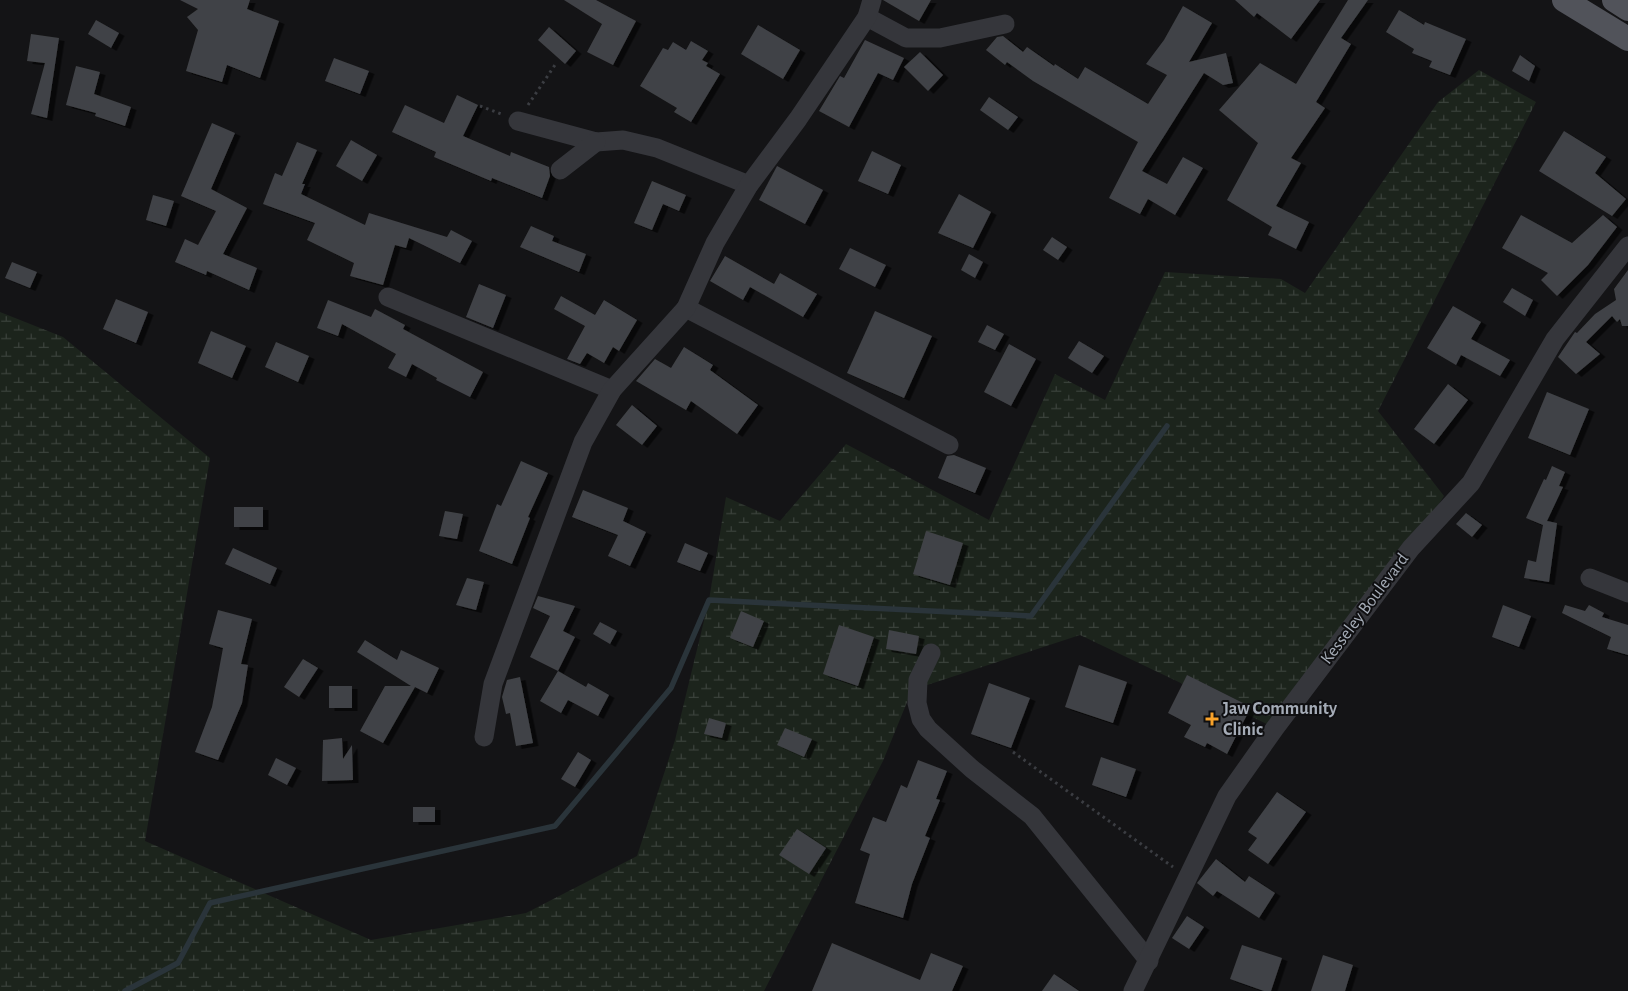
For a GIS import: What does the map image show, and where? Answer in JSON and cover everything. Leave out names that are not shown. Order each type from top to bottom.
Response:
[{"type":"main road","points":[[1564,0],[1628,39]]},
{"type":"main road","points":[[1614,0],[1628,9]]},
{"type":"street","points":[[484,736],[496,675],[583,442],[612,390],[686,308],[715,243],[749,185],[798,119],[870,8],[906,38],[940,38],[1005,24]]},
{"type":"street","points":[[518,120],[596,142],[623,140],[657,148],[749,185]]},
{"type":"street","points":[[560,170],[596,142]]},
{"type":"street","name":"Kesseley Boulevard","points":[[1133,991],[1189,879],[1227,796],[1275,728],[1411,548],[1471,483],[1555,339],[1628,246]]},
{"type":"street","points":[[388,297],[612,390]]},
{"type":"street","points":[[686,308],[949,445]]},
{"type":"street","points":[[1590,578],[1628,593]]},
{"type":"street","points":[[932,652],[918,680],[917,703],[921,719],[928,729],[972,769],[1032,816],[1149,961]]},
{"type":"path","points":[[480,106],[518,120],[557,62]]},
{"type":"path","points":[[1014,752],[1189,879]]},
{"type":"green space","points":[[1479,70],[1536,102],[1378,411],[1444,496],[1411,548],[1275,728],[1080,635],[912,690],[883,761],[764,991],[0,991],[0,312],[63,337],[210,458],[145,841],[371,940],[526,913],[637,856],[675,740],[709,600],[726,497],[780,521],[846,444],[989,520],[1055,374],[1105,400],[1165,272],[1281,279],[1305,293],[1438,102]]},
{"type":"building","points":[[180,0],[250,0],[247,9],[279,21],[260,78],[227,65],[222,82],[186,71],[198,30],[187,17],[198,9]]},
{"type":"building","points":[[564,0],[596,0],[636,21],[613,65],[587,52],[602,24]]},
{"type":"building","points":[[883,0],[931,0],[919,21]]},
{"type":"building","points":[[1235,0],[1320,0],[1291,39],[1257,13],[1254,17]]},
{"type":"building","points":[[1348,0],[1368,0],[1341,38],[1351,44],[1316,102],[1325,108],[1291,158],[1301,163],[1276,206],[1309,222],[1296,249],[1268,235],[1272,227],[1227,200],[1258,143],[1219,110],[1260,63],[1296,84]]},
{"type":"building","points":[[1183,6],[1212,23],[1189,62],[1226,53],[1233,83],[1223,85],[1204,73],[1142,171],[1167,184],[1183,157],[1203,168],[1175,215],[1148,199],[1140,214],[1109,198],[1138,142],[1033,81],[1007,62],[1005,65],[986,50],[997,37],[1003,36],[1023,52],[1027,47],[1054,66],[1055,64],[1078,79],[1085,67],[1148,104],[1167,75],[1146,64],[1164,40]]},
{"type":"building","points":[[1399,10],[1424,25],[1425,22],[1466,39],[1450,75],[1429,67],[1432,61],[1412,53],[1414,49],[1386,32]]},
{"type":"building","points":[[96,20],[119,33],[111,48],[88,34]]},
{"type":"building","points":[[758,25],[800,50],[783,79],[741,54]]},
{"type":"building","points":[[549,27],[576,51],[565,64],[538,40]]},
{"type":"building","points":[[31,34],[59,38],[47,118],[31,114],[45,63],[27,61]]},
{"type":"building","points":[[865,40],[904,58],[893,80],[878,73],[849,127],[819,111],[840,76],[844,78]]},
{"type":"building","points":[[691,41],[708,51],[702,60],[708,63],[706,66],[720,74],[691,122],[674,112],[677,108],[640,86],[663,48],[668,50],[673,42],[686,50]]},
{"type":"building","points":[[920,52],[943,75],[928,91],[904,67]]},
{"type":"building","points":[[1520,55],[1535,66],[1529,81],[1512,71]]},
{"type":"building","points":[[334,58],[369,71],[360,94],[325,81]]},
{"type":"building","points":[[76,66],[100,72],[94,94],[131,107],[125,126],[95,116],[96,113],[66,105]]},
{"type":"building","points":[[457,95],[478,105],[463,136],[510,156],[511,152],[549,167],[550,176],[542,198],[492,178],[491,181],[434,157],[436,152],[392,132],[405,105],[444,123]]},
{"type":"building","points":[[989,97],[1018,117],[1008,130],[980,110]]},
{"type":"building","points":[[212,123],[235,133],[211,189],[247,208],[223,254],[257,268],[249,290],[207,271],[206,275],[175,262],[185,239],[198,245],[216,211],[181,196]]},
{"type":"building","points":[[1564,131],[1606,157],[1595,173],[1626,199],[1612,216],[1539,171]]},
{"type":"building","points":[[351,140],[377,155],[362,181],[336,166]]},
{"type":"building","points":[[297,142],[317,150],[302,184],[305,184],[301,194],[365,225],[369,213],[447,237],[451,230],[472,241],[460,263],[409,238],[406,248],[395,245],[383,285],[350,276],[354,263],[307,240],[315,223],[263,204],[275,173],[282,176]]},
{"type":"building","points":[[872,151],[901,165],[888,194],[858,181]]},
{"type":"building","points":[[777,166],[823,190],[805,224],[759,200]]},
{"type":"building","points":[[652,181],[686,195],[679,211],[663,204],[652,230],[634,223]]},
{"type":"building","points":[[959,194],[991,212],[973,248],[938,233]]},
{"type":"building","points":[[153,195],[174,201],[166,226],[146,220]]},
{"type":"building","points":[[1521,215],[1572,243],[1603,215],[1617,227],[1588,265],[1557,296],[1541,280],[1548,273],[1502,248]]},
{"type":"building","points":[[531,226],[554,236],[552,241],[586,254],[579,272],[520,247]]},
{"type":"building","points":[[1052,237],[1067,247],[1058,260],[1043,250]]},
{"type":"building","points":[[850,248],[886,265],[875,287],[839,269]]},
{"type":"building","points":[[969,254],[983,262],[975,278],[961,270]]},
{"type":"building","points":[[725,256],[774,284],[780,273],[817,294],[803,317],[750,287],[743,300],[710,281]]},
{"type":"building","points":[[12,262],[37,272],[30,288],[5,278]]},
{"type":"building","points":[[1628,270],[1628,326],[1622,326],[1620,319],[1617,322],[1612,316],[1586,342],[1600,354],[1576,374],[1558,357],[1575,332],[1577,333],[1595,314],[1616,300],[1614,289]]},
{"type":"building","points":[[479,284],[506,295],[493,328],[466,317]]},
{"type":"building","points":[[1512,288],[1533,300],[1525,316],[1503,302]]},
{"type":"building","points":[[561,296],[595,315],[604,300],[637,320],[619,351],[613,347],[604,363],[587,353],[580,364],[567,359],[585,326],[554,309]]},
{"type":"building","points":[[116,299],[148,312],[136,343],[103,329]]},
{"type":"building","points":[[328,300],[371,317],[375,309],[405,325],[403,329],[483,372],[470,397],[436,380],[437,378],[412,364],[406,377],[388,368],[396,354],[342,324],[338,336],[317,328]]},
{"type":"building","points":[[1453,306],[1481,322],[1471,339],[1510,360],[1500,376],[1461,355],[1456,365],[1427,348]]},
{"type":"building","points":[[875,311],[932,336],[904,398],[847,373]]},
{"type":"building","points":[[987,325],[1004,334],[995,350],[978,342]]},
{"type":"building","points":[[211,331],[246,346],[232,378],[198,363]]},
{"type":"building","points":[[1079,341],[1104,356],[1092,373],[1068,358]]},
{"type":"building","points":[[276,342],[309,356],[298,382],[265,367]]},
{"type":"building","points":[[1009,344],[1036,359],[1011,406],[984,392]]},
{"type":"building","points":[[684,347],[713,365],[710,370],[758,405],[737,434],[691,401],[686,410],[636,381],[655,359],[671,368]]},
{"type":"building","points":[[1448,384],[1468,400],[1434,444],[1414,429]]},
{"type":"building","points":[[1547,392],[1589,409],[1570,455],[1528,438]]},
{"type":"building","points":[[632,405],[657,426],[642,445],[616,425]]},
{"type":"building","points":[[954,455],[986,468],[975,493],[938,478],[947,456]]},
{"type":"building","points":[[521,461],[548,473],[528,517],[530,518],[512,564],[479,551],[497,504],[501,506]]},
{"type":"building","points":[[1552,466],[1565,472],[1559,486],[1563,487],[1547,521],[1557,523],[1549,582],[1524,578],[1528,560],[1536,562],[1543,525],[1526,518]]},
{"type":"building","points":[[583,490],[628,508],[623,521],[646,532],[630,566],[608,556],[618,535],[572,517]]},
{"type":"building","points":[[234,507],[263,507],[263,527],[234,527]]},
{"type":"building","points":[[445,511],[463,514],[457,539],[439,536]]},
{"type":"building","points":[[1466,513],[1482,525],[1472,537],[1456,524]]},
{"type":"building","points":[[926,531],[963,543],[950,585],[913,574]]},
{"type":"building","points":[[685,543],[708,553],[700,571],[677,562]]},
{"type":"building","points":[[233,548],[277,568],[270,584],[225,564]]},
{"type":"building","points":[[467,578],[484,582],[476,610],[456,605]]},
{"type":"building","points":[[538,596],[575,606],[563,631],[575,637],[558,671],[530,657],[550,616],[533,608]]},
{"type":"building","points":[[1503,605],[1531,616],[1519,647],[1492,637]]},
{"type":"building","points":[[1565,605],[1585,611],[1589,605],[1604,613],[1602,617],[1628,625],[1628,655],[1607,649],[1611,637],[1562,613]]},
{"type":"building","points":[[218,610],[252,619],[241,664],[248,665],[242,703],[218,760],[195,752],[212,707],[223,648],[209,644]]},
{"type":"building","points":[[741,611],[764,621],[753,647],[730,638]]},
{"type":"building","points":[[600,622],[617,631],[610,644],[593,634]]},
{"type":"building","points":[[839,625],[874,637],[858,686],[823,674]]},
{"type":"building","points":[[889,630],[919,636],[916,654],[886,649]]},
{"type":"building","points":[[365,640],[397,660],[401,650],[439,668],[427,693],[415,687],[383,743],[360,731],[385,686],[411,686],[357,652]]},
{"type":"building","points":[[303,659],[318,668],[299,697],[284,687]]},
{"type":"building","points":[[1079,665],[1127,682],[1113,723],[1065,707]]},
{"type":"building","points":[[558,671],[586,687],[588,683],[609,695],[598,716],[568,700],[561,713],[540,701]]},
{"type":"building","name":"Jaw Community Clinic","points":[[1187,675],[1251,707],[1227,754],[1207,743],[1205,747],[1184,737],[1191,725],[1168,713]]},
{"type":"building","points":[[520,677],[533,743],[516,746],[510,713],[506,714],[502,697],[507,680]]},
{"type":"building","points":[[989,683],[1030,698],[1011,748],[971,734]]},
{"type":"building","points":[[329,686],[352,686],[352,708],[329,708]]},
{"type":"building","points":[[709,718],[726,723],[722,738],[704,734]]},
{"type":"building","points":[[785,728],[812,739],[804,757],[777,745]]},
{"type":"building","points":[[342,738],[343,759],[352,745],[353,780],[322,781],[323,740]]},
{"type":"building","points":[[578,752],[591,760],[575,787],[561,779]]},
{"type":"building","points":[[1101,757],[1136,769],[1126,797],[1092,785]]},
{"type":"building","points":[[276,758],[296,768],[287,785],[268,775]]},
{"type":"building","points":[[918,760],[947,771],[936,799],[940,800],[925,836],[930,838],[912,884],[903,918],[855,903],[870,854],[860,850],[873,817],[886,822],[901,785],[907,788]]},
{"type":"building","points":[[1277,792],[1306,812],[1268,864],[1248,850],[1257,838],[1248,832]]},
{"type":"building","points":[[413,807],[435,807],[435,822],[413,822]]},
{"type":"building","points":[[797,829],[826,848],[809,874],[779,855]]},
{"type":"building","points":[[1216,859],[1245,882],[1249,876],[1275,893],[1259,918],[1217,891],[1213,896],[1197,883]]},
{"type":"building","points":[[1187,916],[1204,927],[1189,949],[1172,938]]},
{"type":"building","points":[[832,943],[920,980],[931,953],[963,966],[952,991],[812,991]]},
{"type":"building","points":[[1242,945],[1282,958],[1271,991],[1264,991],[1230,979]]},
{"type":"building","points":[[1323,955],[1353,965],[1345,991],[1311,991]]},
{"type":"building","points":[[1054,974],[1079,991],[1042,991]]},
{"type":"waterway","points":[[125,991],[178,963],[210,903],[555,826],[671,688],[709,600],[1031,616],[1167,426]]},
{"type":"place","name":"Jaw Community Clinic","points":[[1212,719]]}]
